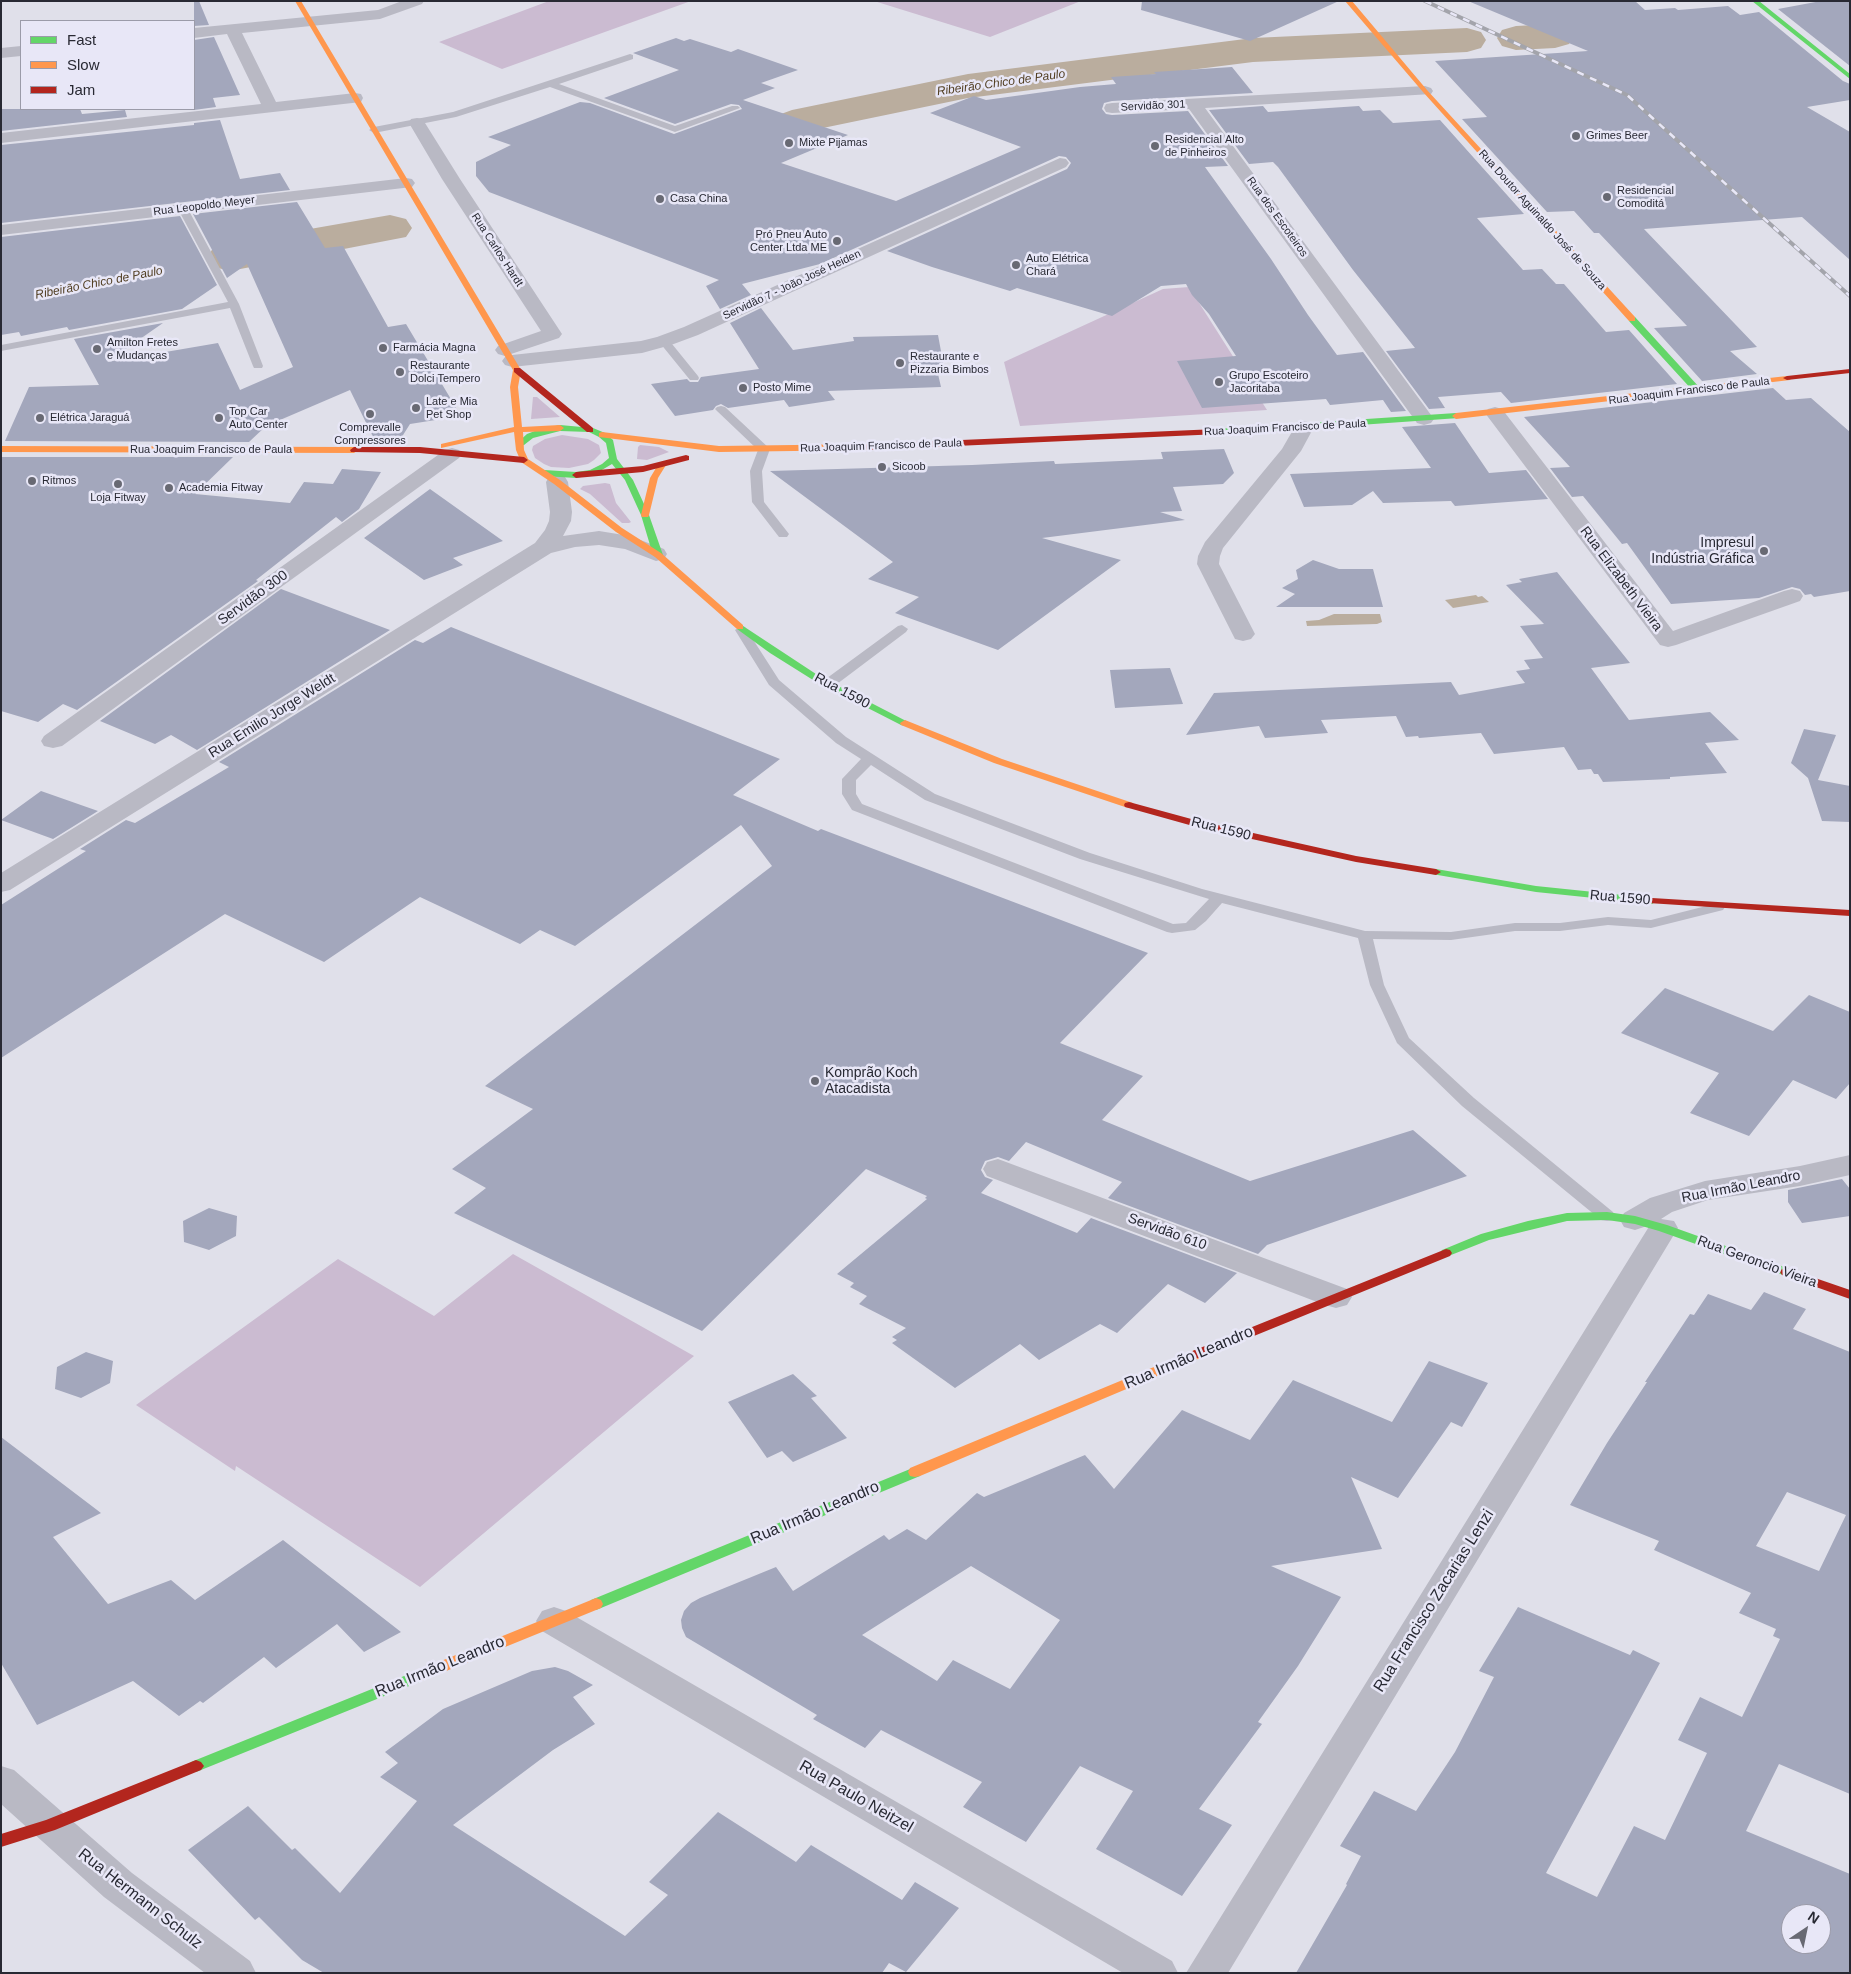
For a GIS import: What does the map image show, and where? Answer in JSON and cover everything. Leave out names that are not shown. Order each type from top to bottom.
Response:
[{"type":"main road","points":[[298,1],[511,360],[590,430]]},
{"type":"main road","name":"Rua Doutor Aguinaldo José de Souza","points":[[1348,1],[1425,91],[1697,390]]},
{"type":"main road","points":[[1755,1],[1850,78]]},
{"type":"main road","points":[[511,360],[520,450],[524,460]]},
{"type":"main road","name":"Rua Joaquim Francisco de Paula","points":[[590,430],[602,435],[719,450],[841,448],[1162,435],[1495,413],[1850,371]]},
{"type":"main road","points":[[1794,378],[1834,385]]},
{"type":"main road","name":"Rua Joaquim Francisco de Paula","points":[[420,450],[519,428],[560,428]]},
{"type":"main road","points":[[520,443],[530,436],[543,431],[560,428],[590,430]]},
{"type":"main road","points":[[602,435],[610,442],[613,459],[623,472],[645,515],[658,555]]},
{"type":"main road","name":"Rua Joaquim Francisco de Paula","points":[[1,449],[420,450],[524,460]]},
{"type":"main road","name":"Rua Joaquim Francisco de Paula","points":[[559,476],[623,472],[662,466],[719,450]]},
{"type":"main road","points":[[559,476],[592,472],[605,466],[613,459]]},
{"type":"main road","name":"Rua 1590","points":[[524,460],[532,467],[559,476],[605,520],[658,555],[739,626],[773,651],[828,684],[920,732],[989,758],[1126,804],[1193,822],[1356,859],[1555,892],[1632,900],[1850,913]]},
{"type":"main road","points":[[645,515],[654,478],[662,466]]},
{"type":"main road","name":"Rua Irmão Leandro","points":[[1,1841],[50,1825],[554,1621],[1336,1297],[1486,1237],[1528,1225],[1567,1218],[1635,1222]]},
{"type":"main road","name":"Rua Geroncio Vieira","points":[[1635,1222],[1850,1295]]},
{"type":"street","points":[[195,33],[380,14],[417,1]]},
{"type":"street","points":[[232,29],[271,108]]},
{"type":"street","points":[[1,53],[20,51]]},
{"type":"street","points":[[1194,104],[1425,91]]},
{"type":"street","points":[[1,138],[355,98]]},
{"type":"street","name":"Servidão 301","points":[[1112,108],[1194,104]]},
{"type":"street","name":"Rua dos Escoteiros","points":[[1194,104],[1424,419]]},
{"type":"street","name":"Rua Carlos Hardt","points":[[417,123],[451,179],[552,334],[511,360]]},
{"type":"street","name":"Servidão 7 - João José Heiden","points":[[511,360],[642,347],[664,341],[691,331],[1060,162]]},
{"type":"street","name":"Rua Leopoldo Meyer","points":[[1,230],[406,183]]},
{"type":"street","name":"Rua Elizabeth Vieira","points":[[1495,413],[1668,640],[1792,596]]},
{"type":"street","points":[[1243,634],[1208,564],[1209,556],[1213,547],[1291,450],[1304,427]]},
{"type":"street","name":"Servidão 300","points":[[54,741],[452,454]]},
{"type":"street","name":"Rua Emilio Jorge Weldt","points":[[543,548],[560,521],[559,476]]},
{"type":"street","name":"Rua Emilio Jorge Weldt","points":[[1,884],[543,548],[575,540],[613,539],[630,543],[658,555]]},
{"type":"street","name":"Rua Irmão Leandro","points":[[1635,1222],[1661,1205],[1705,1191],[1800,1176],[1850,1164]]},
{"type":"street","name":"Servidão 610","points":[[998,1169],[1336,1297]]},
{"type":"street","name":"Rua Francisco Zacarias Lenzi","points":[[1206,1973],[1635,1222]]},
{"type":"street","name":"Rua Paulo Neitzel","points":[[554,1621],[1158,1973]]},
{"type":"street","name":"Rua Hermann Schulz","points":[[1,1781],[118,1885],[236,1973]]},
{"type":"lane","points":[[374,130],[456,114],[630,57]]},
{"type":"lane","points":[[550,84],[676,129],[735,108]]},
{"type":"lane","points":[[183,209],[234,304],[258,366]]},
{"type":"lane","points":[[1,348],[234,304]]},
{"type":"lane","points":[[664,341],[694,378]]},
{"type":"lane","points":[[721,409],[764,449],[756,471],[758,502],[784,534]]},
{"type":"lane","points":[[739,626],[774,682],[841,740],[930,797],[1085,856],[1219,897],[1365,934],[1451,936],[1515,927],[1560,927],[1608,921],[1651,924],[1724,906]]},
{"type":"lane","points":[[828,684],[902,628]]},
{"type":"lane","points":[[869,759],[850,778],[849,794],[857,807],[1172,928],[1190,927],[1201,918],[1219,897]]},
{"type":"lane","points":[[1365,934],[1378,985],[1402,1040],[1468,1102],[1635,1222]]},
{"type":"shaded area","points":[[549,1],[691,1],[502,69],[439,42]]},
{"type":"shaded area","points":[[874,1],[1081,1],[990,37]]},
{"type":"shaded area","points":[[1189,287],[1267,410],[1020,426],[1004,362],[1163,289]]},
{"type":"shaded area","points":[[533,397],[537,397],[560,417],[531,419]]},
{"type":"shaded area","points":[[562,435],[588,439],[599,445],[601,453],[588,464],[569,468],[551,467],[535,458],[532,450],[533,446],[545,439]]},
{"type":"shaded area","points":[[640,445],[659,447],[669,452],[647,460],[637,459],[638,447]]},
{"type":"shaded area","points":[[610,484],[616,503],[631,522],[622,523],[590,494],[580,489],[583,486]]},
{"type":"shaded area","points":[[1476,595],[1478,597],[1482,596],[1489,602],[1453,608],[1445,600]]},
{"type":"shaded area","points":[[1334,614],[1380,614],[1382,622],[1377,624],[1307,626],[1306,621],[1319,620]]},
{"type":"shaded area","points":[[513,1254],[694,1356],[420,1587],[236,1466],[235,1471],[136,1405],[338,1259],[434,1316]]},
{"type":"building","points":[[194,1],[199,1],[209,25],[195,26]]},
{"type":"building","points":[[1142,1],[1339,1],[1250,41],[1141,10]]},
{"type":"building","points":[[1468,1],[1635,1],[1645,10],[1675,8],[1678,10],[1728,6],[1740,15],[1759,12],[1843,81],[1850,84],[1850,100],[1807,107],[1850,132],[1850,260],[1802,217],[1644,229],[1757,347],[1730,351],[1757,374],[1702,381],[1654,328],[1687,326],[1599,233],[1594,233],[1574,211],[1547,212],[1462,119],[1487,117],[1435,61],[1588,51]]},
{"type":"building","points":[[1821,1],[1850,1],[1850,66],[1778,9]]},
{"type":"building","points":[[214,37],[240,95],[213,98],[216,107],[195,110],[195,40]]},
{"type":"building","points":[[676,38],[684,41],[690,39],[731,52],[738,49],[798,70],[761,83],[775,88],[743,100],[848,135],[781,163],[896,201],[1021,147],[930,113],[974,96],[986,100],[1116,84],[1111,77],[1232,67],[1253,93],[1112,101],[1104,103],[1102,109],[1106,114],[1112,115],[1188,111],[1228,166],[1205,167],[1337,355],[1363,352],[1406,411],[1391,412],[1383,400],[1330,405],[1326,399],[1202,408],[1177,361],[1236,356],[1209,314],[1192,295],[1186,284],[1161,286],[1112,316],[1017,288],[1010,291],[887,251],[1067,169],[1071,163],[1066,157],[1059,156],[820,264],[742,284],[751,295],[720,309],[706,286],[719,280],[489,192],[476,176],[476,162],[511,145],[488,137],[580,102],[590,103],[674,134],[742,109],[739,105],[731,104],[675,124],[604,98],[679,70],[633,53]]},
{"type":"building","points":[[1263,106],[1268,112],[1359,106],[1363,111],[1380,110],[1393,123],[1440,120],[1524,214],[1477,218],[1523,270],[1542,269],[1556,284],[1564,284],[1606,332],[1629,330],[1677,384],[1511,403],[1501,392],[1438,397],[1445,408],[1429,409],[1386,351],[1415,348],[1353,270],[1278,167],[1273,162],[1249,164],[1209,110]]},
{"type":"building","points":[[1,109],[80,110],[82,114],[125,110],[127,117],[1,131]]},
{"type":"building","points":[[220,120],[240,179],[280,173],[290,190],[1,223],[1,145],[194,125],[194,123]]},
{"type":"building","points":[[297,202],[325,248],[343,246],[388,327],[406,324],[461,416],[410,424],[398,443],[376,443],[350,390],[266,426],[249,442],[5,441],[29,387],[99,385],[74,339],[163,323],[107,362],[218,343],[240,390],[293,367],[247,264],[227,278],[193,214]]},
{"type":"building","points":[[180,216],[217,285],[182,309],[69,330],[67,327],[21,336],[19,332],[1,335],[1,237]]},
{"type":"building","points":[[761,308],[793,350],[854,341],[853,337],[938,335],[945,373],[938,374],[941,387],[828,391],[835,400],[789,407],[784,400],[728,408],[721,404],[713,410],[675,416],[651,384],[687,379],[690,382],[698,382],[701,377],[759,369],[730,323]]},
{"type":"building","points":[[1773,388],[1786,400],[1811,398],[1850,432],[1850,591],[1814,597],[1811,594],[1805,595],[1800,589],[1792,587],[1759,598],[1671,604],[1627,543],[1622,544],[1583,496],[1572,497],[1550,468],[1570,467],[1524,417]]},
{"type":"building","points":[[1455,423],[1489,473],[1526,470],[1548,499],[1455,506],[1451,501],[1383,503],[1373,491],[1352,505],[1304,507],[1290,474],[1431,468],[1402,427]]},
{"type":"building","points":[[1224,449],[1234,473],[1223,484],[1173,487],[1182,511],[1160,512],[1185,520],[1042,538],[1121,560],[998,650],[895,613],[919,597],[868,579],[893,562],[770,471],[1054,461],[1055,464],[1163,459],[1161,452]]},
{"type":"building","points":[[1,457],[233,457],[195,494],[290,503],[304,482],[333,484],[342,469],[381,472],[359,509],[342,522],[336,517],[256,580],[258,581],[77,710],[63,704],[38,722],[1,711]]},
{"type":"building","points":[[430,489],[503,541],[453,558],[463,565],[424,580],[364,538]]},
{"type":"building","points":[[1313,560],[1339,569],[1373,569],[1383,607],[1276,607],[1295,594],[1282,588],[1298,579],[1296,570]]},
{"type":"building","points":[[1557,572],[1630,663],[1591,668],[1629,720],[1710,712],[1739,740],[1705,743],[1727,773],[1670,777],[1670,779],[1603,782],[1598,774],[1594,774],[1591,769],[1578,770],[1564,747],[1494,754],[1481,733],[1419,738],[1418,736],[1406,737],[1396,716],[1321,720],[1328,733],[1265,738],[1259,726],[1186,735],[1214,693],[1451,682],[1459,695],[1525,683],[1516,671],[1530,669],[1524,660],[1543,658],[1520,626],[1544,624],[1506,585],[1522,582],[1519,579]]},
{"type":"building","points":[[281,589],[390,630],[197,750],[171,735],[155,744],[100,721]]},
{"type":"building","points":[[451,627],[780,759],[733,795],[818,831],[821,829],[1148,953],[1060,1043],[1143,1076],[1102,1120],[1250,1181],[1413,1130],[1467,1176],[1267,1245],[1258,1254],[1108,1198],[1122,1182],[1026,1142],[1009,1161],[998,1157],[985,1161],[981,1170],[985,1177],[993,1180],[981,1193],[1077,1233],[1091,1218],[1237,1273],[1205,1303],[1168,1284],[1117,1333],[1100,1324],[1039,1360],[1020,1344],[955,1388],[892,1343],[897,1340],[892,1337],[906,1328],[859,1304],[867,1296],[850,1287],[854,1283],[837,1274],[927,1199],[925,1198],[927,1196],[866,1169],[702,1331],[454,1213],[486,1188],[452,1169],[533,1109],[485,1086],[772,866],[741,825],[575,946],[540,930],[520,944],[420,897],[324,962],[225,914],[1,1058],[1,905],[86,851],[80,849],[126,820],[135,823],[229,767],[219,762],[415,640],[423,643]]},
{"type":"building","points":[[1170,668],[1183,704],[1115,708],[1110,670]]},
{"type":"building","points":[[1804,729],[1836,735],[1818,780],[1850,786],[1850,822],[1822,821],[1808,778],[1791,763]]},
{"type":"building","points":[[41,791],[98,811],[53,839],[1,820]]},
{"type":"building","points":[[1665,988],[1773,1031],[1809,995],[1850,1012],[1850,1083],[1836,1099],[1793,1080],[1749,1136],[1690,1113],[1719,1073],[1621,1033]]},
{"type":"building","points":[[1842,1179],[1850,1189],[1850,1216],[1802,1223],[1788,1202],[1788,1190]]},
{"type":"building","points":[[209,1208],[237,1216],[236,1236],[209,1250],[184,1242],[183,1221]]},
{"type":"building","points":[[1764,1292],[1806,1309],[1793,1329],[1850,1352],[1850,1794],[1779,1764],[1746,1831],[1850,1874],[1850,1973],[1296,1973],[1347,1885],[1361,1856],[1340,1846],[1374,1791],[1416,1811],[1455,1752],[1494,1677],[1479,1671],[1518,1607],[1630,1655],[1633,1650],[1660,1663],[1546,1873],[1597,1897],[1634,1826],[1665,1840],[1707,1753],[1678,1740],[1700,1697],[1742,1717],[1780,1639],[1773,1636],[1776,1629],[1739,1613],[1751,1593],[1654,1550],[1659,1541],[1570,1505],[1607,1443],[1647,1382],[1645,1382],[1690,1314],[1694,1315],[1708,1294],[1751,1310]],"holes":[[[1787,1492],[1846,1515],[1819,1571],[1756,1546]]]},
{"type":"building","points":[[86,1352],[113,1361],[110,1383],[81,1398],[55,1389],[57,1367]]},
{"type":"building","points":[[1429,1361],[1488,1383],[1462,1427],[1451,1422],[1398,1498],[1351,1477],[1382,1549],[1271,1566],[1341,1597],[1298,1666],[1258,1722],[1262,1724],[1199,1809],[1232,1825],[1182,1896],[1096,1849],[1133,1791],[1080,1766],[1026,1842],[963,1807],[982,1782],[881,1730],[865,1748],[813,1719],[817,1715],[686,1637],[682,1628],[681,1620],[684,1611],[691,1603],[700,1598],[776,1567],[793,1591],[884,1535],[889,1540],[907,1529],[926,1540],[977,1493],[984,1497],[1085,1455],[1114,1489],[1182,1410],[1250,1440],[1293,1380],[1392,1422]],"holes":[[[971,1566],[1060,1620],[1010,1689],[953,1660],[937,1681],[862,1635]]]},
{"type":"building","points":[[793,1374],[817,1396],[811,1398],[847,1438],[793,1462],[782,1451],[767,1458],[728,1402]]},
{"type":"building","points":[[1,1437],[101,1513],[53,1537],[108,1604],[171,1580],[195,1600],[283,1540],[401,1632],[364,1652],[337,1624],[276,1668],[264,1657],[203,1703],[200,1701],[179,1716],[133,1681],[37,1725],[1,1663]]},
{"type":"building","points":[[555,1667],[568,1671],[593,1685],[573,1697],[595,1724],[553,1750],[453,1825],[625,1936],[668,1895],[649,1882],[718,1812],[796,1862],[811,1845],[902,1900],[915,1882],[959,1908],[906,1972],[889,1963],[882,1973],[324,1973],[302,1960],[259,1917],[255,1920],[188,1850],[248,1806],[292,1850],[295,1848],[340,1893],[417,1801],[380,1777],[398,1763],[385,1752],[443,1709],[532,1671]]},
{"type":"waterway","name":"Ribeirão Chico de Paulo","points":[[1516,38],[1555,36]]},
{"type":"waterway","name":"Ribeirão Chico de Paulo","points":[[717,152],[807,119],[968,86],[1253,50],[1467,40]]},
{"type":"waterway","name":"Ribeirão Chico de Paulo","points":[[230,257],[390,228]]},
{"type":"railway","points":[[1425,1],[1627,95],[1850,296]]},
{"type":"traffic: fast","points":[[1755,1],[1850,77]]},
{"type":"traffic: fast","points":[[1632,319],[1697,390]]},
{"type":"traffic: fast","points":[[1217,432],[1456,416]]},
{"type":"traffic: fast","points":[[521,443],[530,436],[560,428],[590,430],[602,435],[610,442],[613,459],[605,466],[592,472],[576,475],[544,473]]},
{"type":"traffic: fast","points":[[613,459],[629,480],[645,515],[658,555]]},
{"type":"traffic: fast","points":[[740,627],[773,651],[816,678],[905,723]]},
{"type":"traffic: fast","points":[[1436,872],[1536,889],[1652,901]]},
{"type":"traffic: fast","points":[[1446,1253],[1485,1237],[1528,1225],[1567,1217],[1607,1216],[1635,1220],[1663,1228],[1786,1272]]},
{"type":"traffic: fast","points":[[596,1604],[915,1472]]},
{"type":"traffic: fast","points":[[196,1766],[419,1676]]},
{"type":"traffic: slow","points":[[298,1],[517,370]]},
{"type":"traffic: slow","points":[[1348,1],[1425,91],[1632,319]]},
{"type":"traffic: slow","points":[[517,370],[514,387],[520,450],[524,460],[557,482],[619,530],[658,555],[740,627]]},
{"type":"traffic: slow","points":[[1456,416],[1787,378]]},
{"type":"traffic: slow","points":[[444,446],[509,430],[560,428]]},
{"type":"traffic: slow","points":[[602,435],[719,449],[868,447]]},
{"type":"traffic: slow","points":[[1,449],[354,450]]},
{"type":"traffic: slow","points":[[645,515],[654,478],[662,465]]},
{"type":"traffic: slow","points":[[905,723],[998,761],[1129,805]]},
{"type":"traffic: slow","points":[[915,1472],[1195,1355]]},
{"type":"traffic: slow","points":[[419,1676],[596,1604]]},
{"type":"traffic: jam","points":[[517,370],[590,430]]},
{"type":"traffic: jam","points":[[1787,378],[1850,371]]},
{"type":"traffic: jam","points":[[868,447],[1217,432]]},
{"type":"traffic: jam","points":[[354,450],[420,450],[524,460]]},
{"type":"traffic: jam","points":[[576,475],[643,469],[686,458]]},
{"type":"traffic: jam","points":[[1129,805],[1193,823],[1356,859],[1436,872]]},
{"type":"traffic: jam","points":[[1652,901],[1850,913]]},
{"type":"traffic: jam","points":[[1195,1355],[1446,1253]]},
{"type":"traffic: jam","points":[[1786,1272],[1850,1295]]},
{"type":"traffic: jam","points":[[1,1841],[50,1825],[196,1766]]},
{"type":"place","name":"Grimes Beer","points":[[1576,136]]},
{"type":"place","name":"Mixte Pijamas","points":[[789,143]]},
{"type":"place","name":"Residencial Alto de Pinheiros","points":[[1155,146]]},
{"type":"place","name":"Residencial Comoditá","points":[[1607,197]]},
{"type":"place","name":"Casa China","points":[[660,199]]},
{"type":"place","name":"Pró Pneu Auto Center Ltda ME","points":[[837,241]]},
{"type":"place","name":"Auto Elétrica Chará","points":[[1016,265]]},
{"type":"place","name":"Farmácia Magna","points":[[383,348]]},
{"type":"place","name":"Amilton Fretes e Mudanças","points":[[97,349]]},
{"type":"place","name":"Restaurante e Pizzaria Bimbos","points":[[900,363]]},
{"type":"place","name":"Restaurante Dolci Tempero","points":[[400,372]]},
{"type":"place","name":"Grupo Escoteiro Jacoritaba","points":[[1219,382]]},
{"type":"place","name":"Posto Mime","points":[[743,388]]},
{"type":"place","name":"Late e Mia Pet Shop","points":[[416,408]]},
{"type":"place","name":"Comprevalle Compressores","points":[[370,414]]},
{"type":"place","name":"Elétrica Jaraguá","points":[[40,418]]},
{"type":"place","name":"Top Car Auto Center","points":[[219,418]]},
{"type":"place","name":"Sicoob","points":[[882,467]]},
{"type":"place","name":"Ritmos","points":[[32,481]]},
{"type":"place","name":"Loja Fitway","points":[[118,484]]},
{"type":"place","name":"Academia Fitway","points":[[169,488]]},
{"type":"place","name":"Impresul Indústria Gráfica","points":[[1764,551]]},
{"type":"place","name":"Komprão Koch Atacadista","points":[[815,1081]]}]
